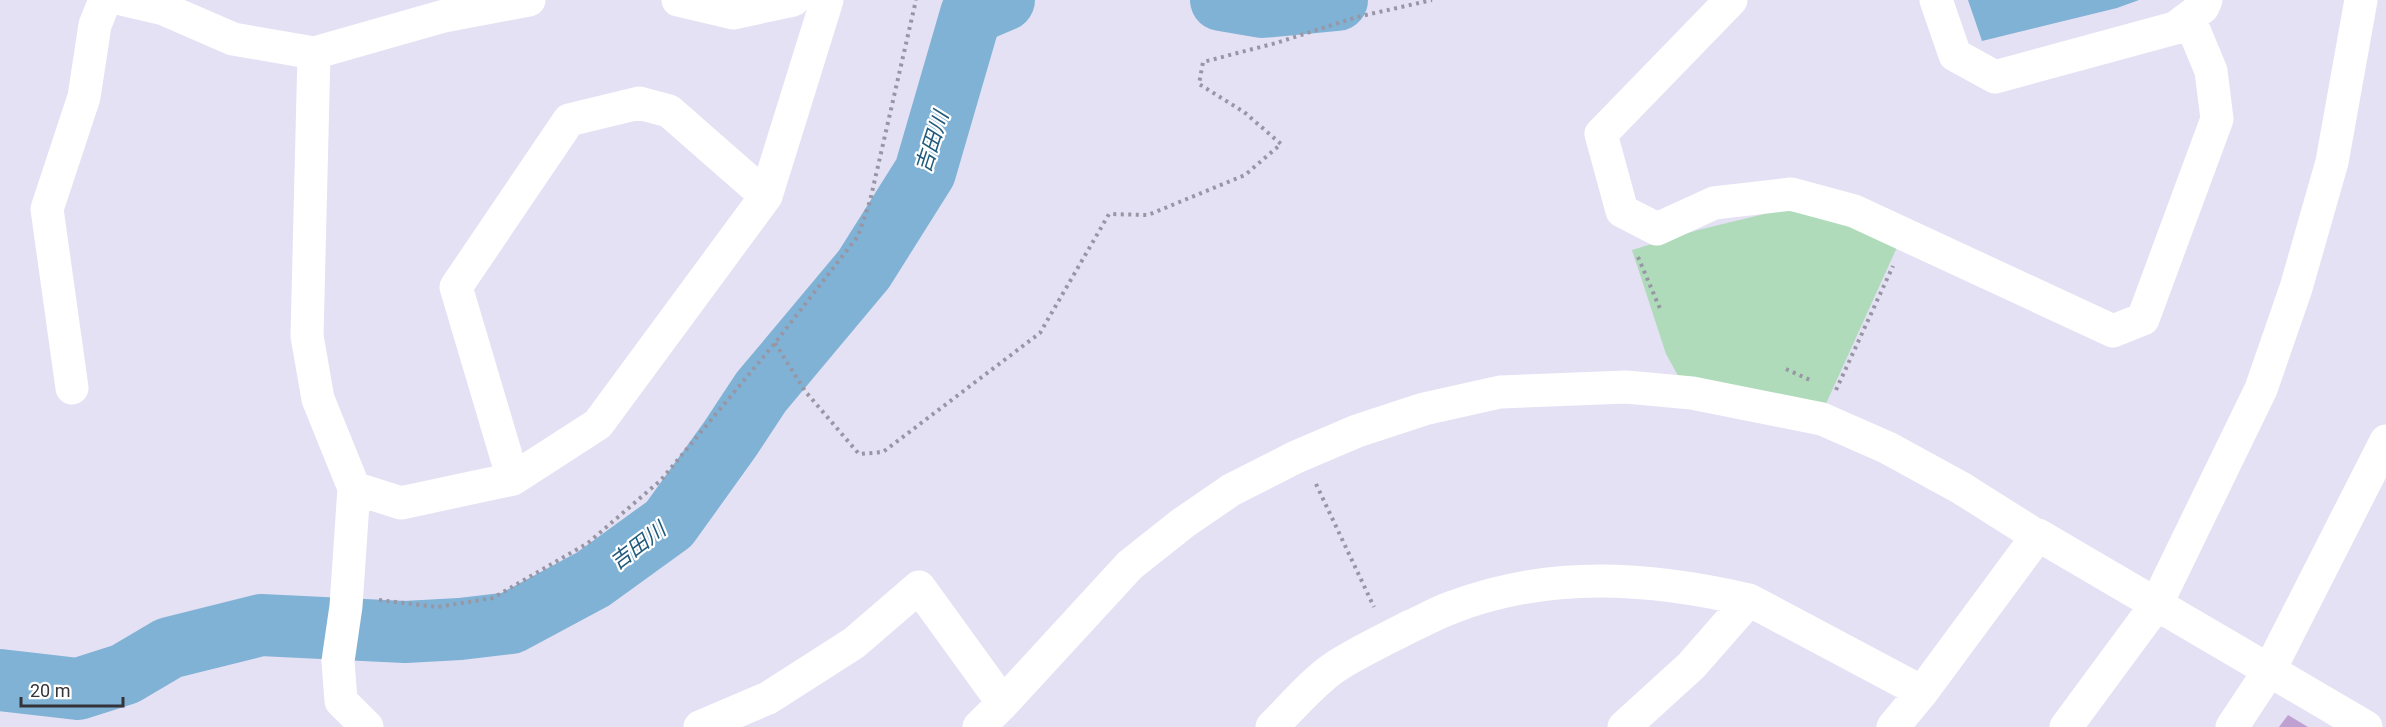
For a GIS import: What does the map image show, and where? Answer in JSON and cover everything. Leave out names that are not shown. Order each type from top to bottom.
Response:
[{"type":"street","points":[[72,388],[47,208],[84,97],[95,25],[105,0]]},
{"type":"street","points":[[125,0],[164,9],[233,39],[314,54],[444,16],[529,0]]},
{"type":"street","points":[[678,0],[733,12],[793,0]]},
{"type":"street","points":[[354,488],[401,503],[513,479],[598,424],[766,196],[827,0]]},
{"type":"street","points":[[1731,0],[1600,134],[1622,211],[1657,230],[1714,203],[1791,194],[1854,212],[2113,331],[2143,319],[2217,118],[2211,70],[2198,9],[2175,28],[1995,77],[1955,55],[1936,0]]},
{"type":"street","points":[[2066,727],[2156,605],[2260,389],[2296,288],[2332,162],[2361,0]]},
{"type":"street","points":[[314,54],[307,336],[318,399],[354,488],[346,601],[338,660],[341,701],[367,727]]},
{"type":"street","points":[[513,479],[456,287],[569,120],[639,103],[669,111],[766,196]]},
{"type":"street","points":[[979,727],[1130,565],[1183,523],[1231,490],[1296,457],[1357,431],[1424,409],[1500,392],[1637,388],[1692,393],[1822,419],[1888,448],[2366,727]]},
{"type":"street","points":[[2232,727],[2269,671],[2386,441]]},
{"type":"street","points":[[1893,727],[1922,692],[2037,536]]},
{"type":"street","points":[[1272,727],[1334,668],[1389,637],[1452,607],[1509,590],[1568,581],[1633,581],[1701,589],[1749,600],[1922,692]]},
{"type":"street","points":[[700,727],[768,698],[844,650],[919,587],[1003,703]]},
{"type":"street","points":[[1624,727],[1691,666],[1749,600]]},
{"type":"path","points":[[346,601],[437,607],[493,598],[588,543],[661,480],[775,343],[858,236],[870,201],[916,0]]},
{"type":"path","points":[[775,343],[805,391],[859,454],[883,452],[1040,333],[1109,214],[1148,215],[1159,211],[1245,175],[1281,144],[1244,112],[1200,84],[1203,62],[1276,43],[1357,17],[1432,0]]},
{"type":"path","points":[[1838,385],[1907,235]]},
{"type":"path","points":[[1637,254],[1661,311]]},
{"type":"path","points":[[1314,480],[1389,637]]},
{"type":"green space","points":[[1781,210],[1827,216],[1898,245],[1825,406],[1681,381],[1666,354],[1632,250],[1698,230]]},
{"type":"water","points":[[1968,0],[2139,0],[2117,8],[1982,41]]},
{"type":"building","points":[[2288,715],[2308,727],[2279,727]]},
{"type":"waterway","name":"吉田川","points":[[0,680],[78,689],[125,674],[169,648],[261,625],[405,632],[511,623],[593,579],[669,524],[761,392],[864,269],[925,172],[971,14],[1004,0]]},
{"type":"waterway","name":"吉田川","points":[[1221,0],[1262,7],[1337,0]]}]
